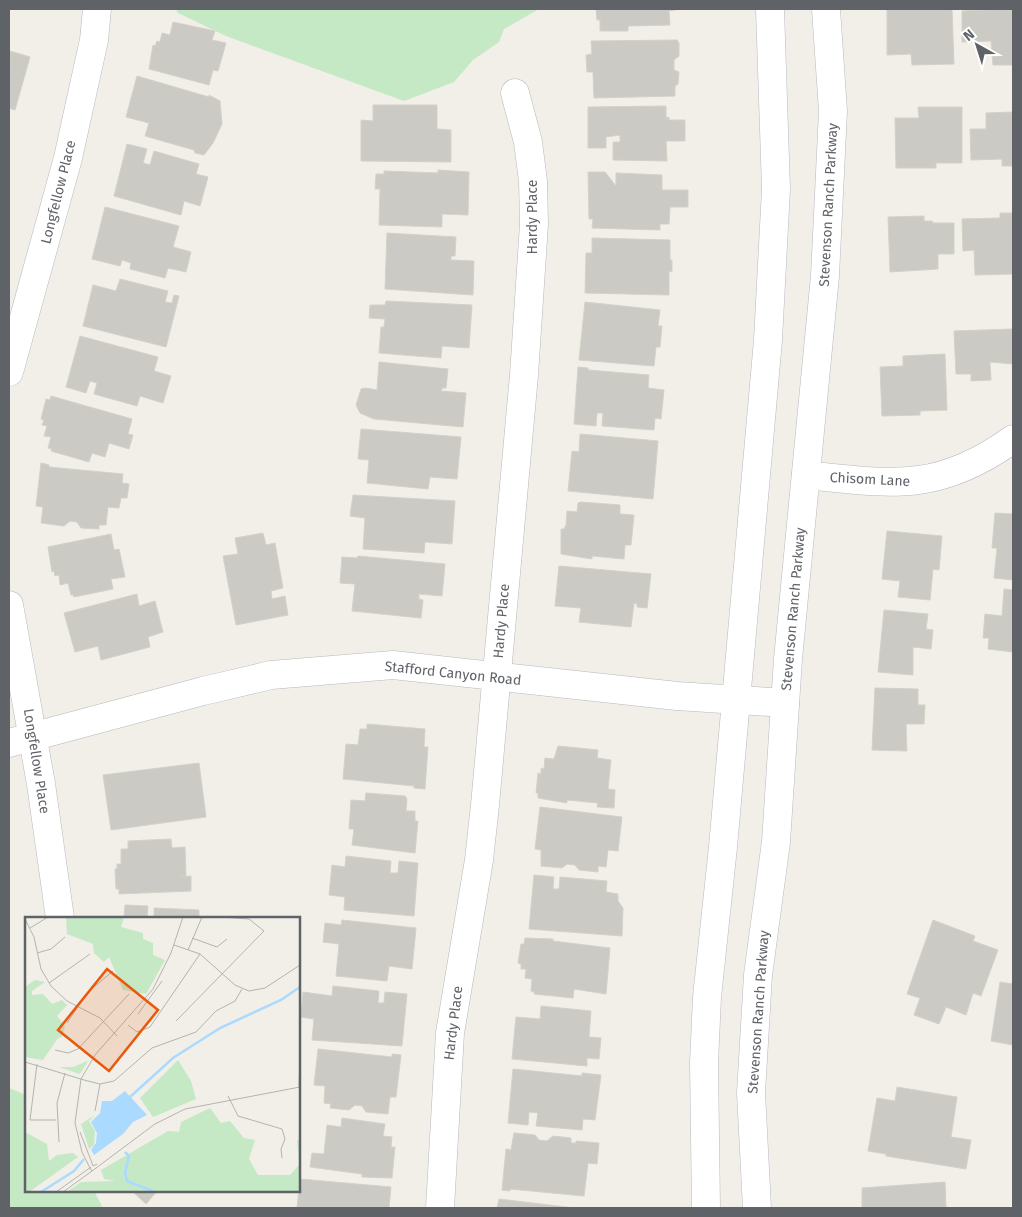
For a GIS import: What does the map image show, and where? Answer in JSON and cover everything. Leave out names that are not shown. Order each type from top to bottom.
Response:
[{"type":"street","name":"Longfellow Place","points":[[9,372],[70,150],[92,49],[97,9]]},
{"type":"street","points":[[706,1208],[704,1092],[707,997],[723,847],[768,350],[776,189],[770,9]]},
{"type":"street","name":"Stevenson Ranch Parkway","points":[[757,1208],[751,1093],[758,975],[776,842],[785,703],[826,276],[832,111],[826,9]]},
{"type":"street","name":"Hardy Place","points":[[440,1208],[450,1032],[478,860],[492,741],[496,676],[524,376],[534,224],[533,181],[531,162],[515,93]]},
{"type":"street","name":"Chisom Lane","points":[[806,475],[860,482],[915,482],[946,476],[987,458],[1013,439]]},
{"type":"street","name":"Longfellow Place","points":[[9,605],[21,740],[56,879],[60,917]]},
{"type":"street","name":"Stafford Canyon Road","points":[[21,740],[203,690],[271,675],[393,664],[555,684],[785,703]]},
{"type":"green space","points":[[176,9],[539,9],[504,29],[499,42],[473,60],[454,82],[404,101],[226,36],[178,13]]},
{"type":"green space","points":[[9,1088],[25,1095],[25,1192],[95,1192],[103,1208],[9,1208]]},
{"type":"building","points":[[596,9],[680,9],[669,11],[670,25],[628,26],[628,31],[600,31],[600,20],[597,20]]},
{"type":"building","points":[[887,9],[952,9],[954,64],[912,65],[911,54],[887,55]]},
{"type":"building","points":[[1013,9],[1013,65],[993,65],[991,41],[962,42],[962,11]]},
{"type":"building","points":[[173,22],[215,31],[212,40],[226,43],[218,71],[213,70],[209,85],[149,69],[153,45],[155,46],[157,41],[160,42],[162,33],[170,35]]},
{"type":"building","points":[[677,40],[679,43],[679,56],[674,60],[674,70],[679,72],[678,84],[675,86],[675,96],[594,98],[593,72],[587,72],[586,55],[592,54],[591,41]]},
{"type":"building","points":[[10,51],[30,57],[15,110],[9,108]]},
{"type":"building","points":[[137,76],[209,97],[209,95],[220,101],[222,124],[213,143],[204,155],[195,153],[194,150],[145,136],[149,123],[126,117]]},
{"type":"building","points":[[373,105],[437,105],[437,129],[451,130],[451,162],[361,161],[361,120],[373,121]]},
{"type":"building","points":[[666,106],[666,118],[669,117],[669,120],[685,120],[685,141],[666,141],[667,161],[613,160],[613,142],[620,142],[620,135],[606,137],[606,148],[588,148],[588,107]]},
{"type":"building","points":[[918,107],[962,107],[962,163],[936,163],[936,168],[896,168],[895,118],[919,118]]},
{"type":"building","points":[[1013,112],[1013,166],[1002,166],[1002,159],[971,160],[970,129],[986,129],[986,113]]},
{"type":"building","points":[[127,144],[147,149],[143,163],[150,165],[154,151],[199,164],[196,174],[208,177],[200,206],[184,201],[181,215],[114,196]]},
{"type":"building","points":[[438,170],[469,172],[468,215],[442,214],[442,227],[379,225],[380,189],[375,189],[376,174],[384,174],[384,171],[438,173]]},
{"type":"building","points":[[588,172],[605,172],[616,186],[616,173],[662,175],[662,190],[688,190],[688,207],[670,207],[669,224],[660,224],[660,230],[592,228],[593,219],[589,219]]},
{"type":"building","points":[[105,207],[179,226],[173,247],[191,252],[186,272],[168,268],[165,278],[130,269],[131,263],[122,260],[120,266],[92,259]]},
{"type":"building","points":[[1000,213],[1013,213],[1013,274],[975,275],[974,250],[963,251],[962,219],[1000,218]]},
{"type":"building","points":[[924,216],[924,221],[954,223],[954,254],[938,254],[938,269],[890,272],[888,217]]},
{"type":"building","points":[[387,233],[456,237],[455,256],[451,256],[451,260],[474,261],[473,295],[385,289]]},
{"type":"building","points":[[592,238],[670,240],[672,272],[669,271],[669,295],[585,293],[586,253],[592,253]]},
{"type":"building","points":[[120,279],[168,291],[165,302],[172,303],[174,295],[179,296],[166,347],[83,326],[93,285],[116,291]]},
{"type":"building","points":[[386,301],[472,305],[469,348],[442,346],[441,358],[379,353],[381,327],[384,327],[385,319],[369,318],[370,305],[385,305]]},
{"type":"building","points":[[585,302],[660,310],[658,326],[662,326],[660,347],[656,347],[654,366],[579,360]]},
{"type":"building","points":[[1013,329],[1013,364],[990,362],[991,380],[971,381],[971,374],[956,374],[954,331]]},
{"type":"building","points":[[80,336],[158,357],[154,371],[171,376],[163,403],[140,396],[137,406],[94,394],[97,383],[90,381],[86,393],[66,387]]},
{"type":"building","points":[[945,354],[947,410],[920,411],[920,415],[882,416],[880,367],[903,366],[903,356]]},
{"type":"building","points":[[379,362],[448,369],[446,388],[442,388],[441,391],[466,393],[463,427],[374,419],[360,413],[356,405],[361,389],[377,390]]},
{"type":"building","points":[[578,367],[588,368],[588,370],[649,375],[648,388],[664,390],[661,419],[655,418],[654,430],[602,426],[603,413],[597,413],[596,426],[574,424]]},
{"type":"building","points":[[51,396],[132,419],[128,434],[133,435],[129,449],[109,443],[105,457],[92,453],[89,462],[51,451],[52,449],[48,448],[51,437],[44,436],[47,426],[42,425],[44,420],[41,419],[46,399],[50,400]]},
{"type":"building","points":[[361,429],[461,437],[457,479],[430,477],[428,489],[367,483],[369,460],[358,459]]},
{"type":"building","points":[[580,434],[658,441],[653,499],[568,491],[572,451],[579,452]]},
{"type":"building","points":[[41,463],[49,465],[49,467],[123,474],[122,483],[129,484],[127,498],[121,498],[119,508],[108,507],[106,525],[99,525],[99,529],[81,528],[77,522],[70,521],[64,526],[41,523],[43,507],[36,506]]},
{"type":"building","points":[[353,495],[455,501],[452,544],[425,542],[424,553],[363,549],[365,518],[350,516]]},
{"type":"building","points":[[578,503],[620,505],[620,514],[634,515],[631,545],[625,545],[624,559],[592,556],[592,559],[561,554],[561,529],[564,529],[566,525],[567,511],[577,512]]},
{"type":"building","points":[[995,513],[1013,514],[1013,580],[994,578],[997,548],[992,548]]},
{"type":"building","points":[[887,531],[942,536],[939,570],[933,569],[930,600],[898,597],[900,581],[882,579]]},
{"type":"building","points":[[263,533],[266,545],[275,543],[283,588],[271,591],[272,599],[285,596],[288,615],[236,625],[223,556],[238,554],[235,538]]},
{"type":"building","points":[[111,534],[114,550],[119,549],[125,577],[111,579],[113,589],[74,597],[71,595],[68,583],[60,585],[59,575],[55,576],[54,571],[52,572],[48,547]]},
{"type":"building","points":[[358,556],[445,564],[442,596],[419,594],[419,599],[423,600],[421,618],[352,611],[355,584],[340,583],[342,557],[357,558]]},
{"type":"building","points":[[559,566],[651,574],[647,608],[637,607],[637,604],[634,603],[631,627],[579,622],[581,608],[555,606]]},
{"type":"building","points":[[1004,589],[1013,590],[1013,652],[988,649],[989,638],[983,638],[985,614],[1002,616]]},
{"type":"building","points":[[137,594],[139,606],[155,601],[163,632],[148,637],[150,647],[101,660],[98,646],[75,652],[64,613]]},
{"type":"building","points":[[884,610],[928,614],[926,629],[933,630],[931,649],[913,647],[913,675],[878,672]]},
{"type":"building","points":[[875,688],[918,689],[918,705],[925,705],[924,724],[906,724],[907,751],[872,750]]},
{"type":"building","points":[[367,724],[425,729],[424,747],[428,747],[425,789],[414,788],[414,786],[343,779],[346,744],[358,745],[360,729],[367,729]]},
{"type":"building","points":[[558,746],[598,750],[597,758],[611,760],[608,789],[615,790],[614,808],[597,807],[598,803],[567,800],[567,803],[538,798],[538,793],[536,793],[538,773],[541,774],[541,768],[544,769],[545,758],[554,759]]},
{"type":"building","points":[[199,763],[206,817],[111,830],[103,775]]},
{"type":"building","points":[[366,793],[405,796],[407,799],[406,811],[415,811],[415,821],[418,821],[415,853],[352,845],[354,829],[349,829],[351,800],[365,801]]},
{"type":"building","points":[[540,807],[622,817],[618,851],[608,850],[606,867],[598,866],[598,872],[579,870],[575,865],[567,864],[562,868],[541,866],[541,850],[535,849]]},
{"type":"building","points":[[171,839],[172,848],[185,847],[186,876],[181,877],[191,876],[191,891],[119,894],[119,889],[116,889],[115,869],[117,869],[117,864],[121,864],[121,849],[128,849],[128,841]]},
{"type":"building","points":[[346,856],[391,861],[390,873],[398,873],[399,861],[418,863],[414,916],[344,910],[345,897],[329,895],[332,865],[345,867]]},
{"type":"building","points":[[534,875],[554,877],[553,889],[559,889],[560,877],[607,881],[606,892],[618,894],[618,901],[623,908],[622,936],[529,929]]},
{"type":"building","points":[[125,905],[148,906],[147,917],[124,917]]},
{"type":"building","points":[[154,908],[199,910],[199,917],[154,917]]},
{"type":"building","points":[[342,920],[416,928],[412,969],[389,966],[387,981],[336,976],[339,944],[323,942],[325,923],[341,925]]},
{"type":"building","points":[[933,920],[975,936],[973,941],[998,950],[981,996],[973,993],[966,1015],[946,1007],[939,1024],[914,1015],[920,998],[907,994]]},
{"type":"building","points":[[525,938],[553,939],[553,941],[610,948],[606,994],[574,989],[573,998],[534,994],[531,991],[532,979],[525,978],[526,969],[521,969],[521,964],[518,963],[521,944],[524,944]]},
{"type":"building","points":[[1000,982],[1013,984],[1013,1045],[991,1041]]},
{"type":"building","points":[[333,986],[379,991],[378,1003],[384,1003],[385,992],[407,994],[402,1046],[312,1040],[314,1019],[301,1017],[303,992],[332,996]]},
{"type":"building","points":[[541,1006],[591,1011],[589,1037],[601,1038],[599,1059],[587,1058],[587,1066],[512,1059],[516,1017],[540,1019]]},
{"type":"building","points":[[318,1049],[392,1057],[392,1054],[401,1055],[396,1097],[390,1097],[388,1114],[366,1112],[362,1106],[355,1105],[349,1110],[330,1108],[331,1104],[324,1103],[325,1086],[314,1085]]},
{"type":"building","points":[[513,1069],[582,1076],[582,1073],[601,1075],[595,1120],[583,1119],[582,1130],[536,1126],[538,1113],[529,1112],[528,1125],[508,1123]]},
{"type":"building","points":[[897,1087],[957,1097],[951,1137],[971,1140],[966,1169],[886,1156],[886,1154],[868,1151],[877,1098],[895,1101]]},
{"type":"building","points":[[342,1118],[385,1124],[383,1136],[392,1137],[391,1147],[395,1147],[392,1178],[362,1177],[362,1174],[310,1167],[312,1153],[324,1154],[327,1125],[341,1127]]},
{"type":"building","points":[[514,1133],[535,1135],[539,1140],[547,1141],[553,1136],[571,1138],[571,1143],[576,1143],[576,1141],[599,1143],[597,1164],[588,1163],[584,1196],[510,1189],[510,1191],[502,1190],[506,1149],[511,1150]]},
{"type":"building","points":[[300,1179],[391,1187],[389,1208],[297,1208]]},
{"type":"building","points":[[945,1182],[946,1208],[862,1208],[862,1188]]},
{"type":"building","points":[[133,1192],[156,1192],[146,1204]]},
{"type":"building","points":[[499,1199],[575,1208],[497,1208]]}]
